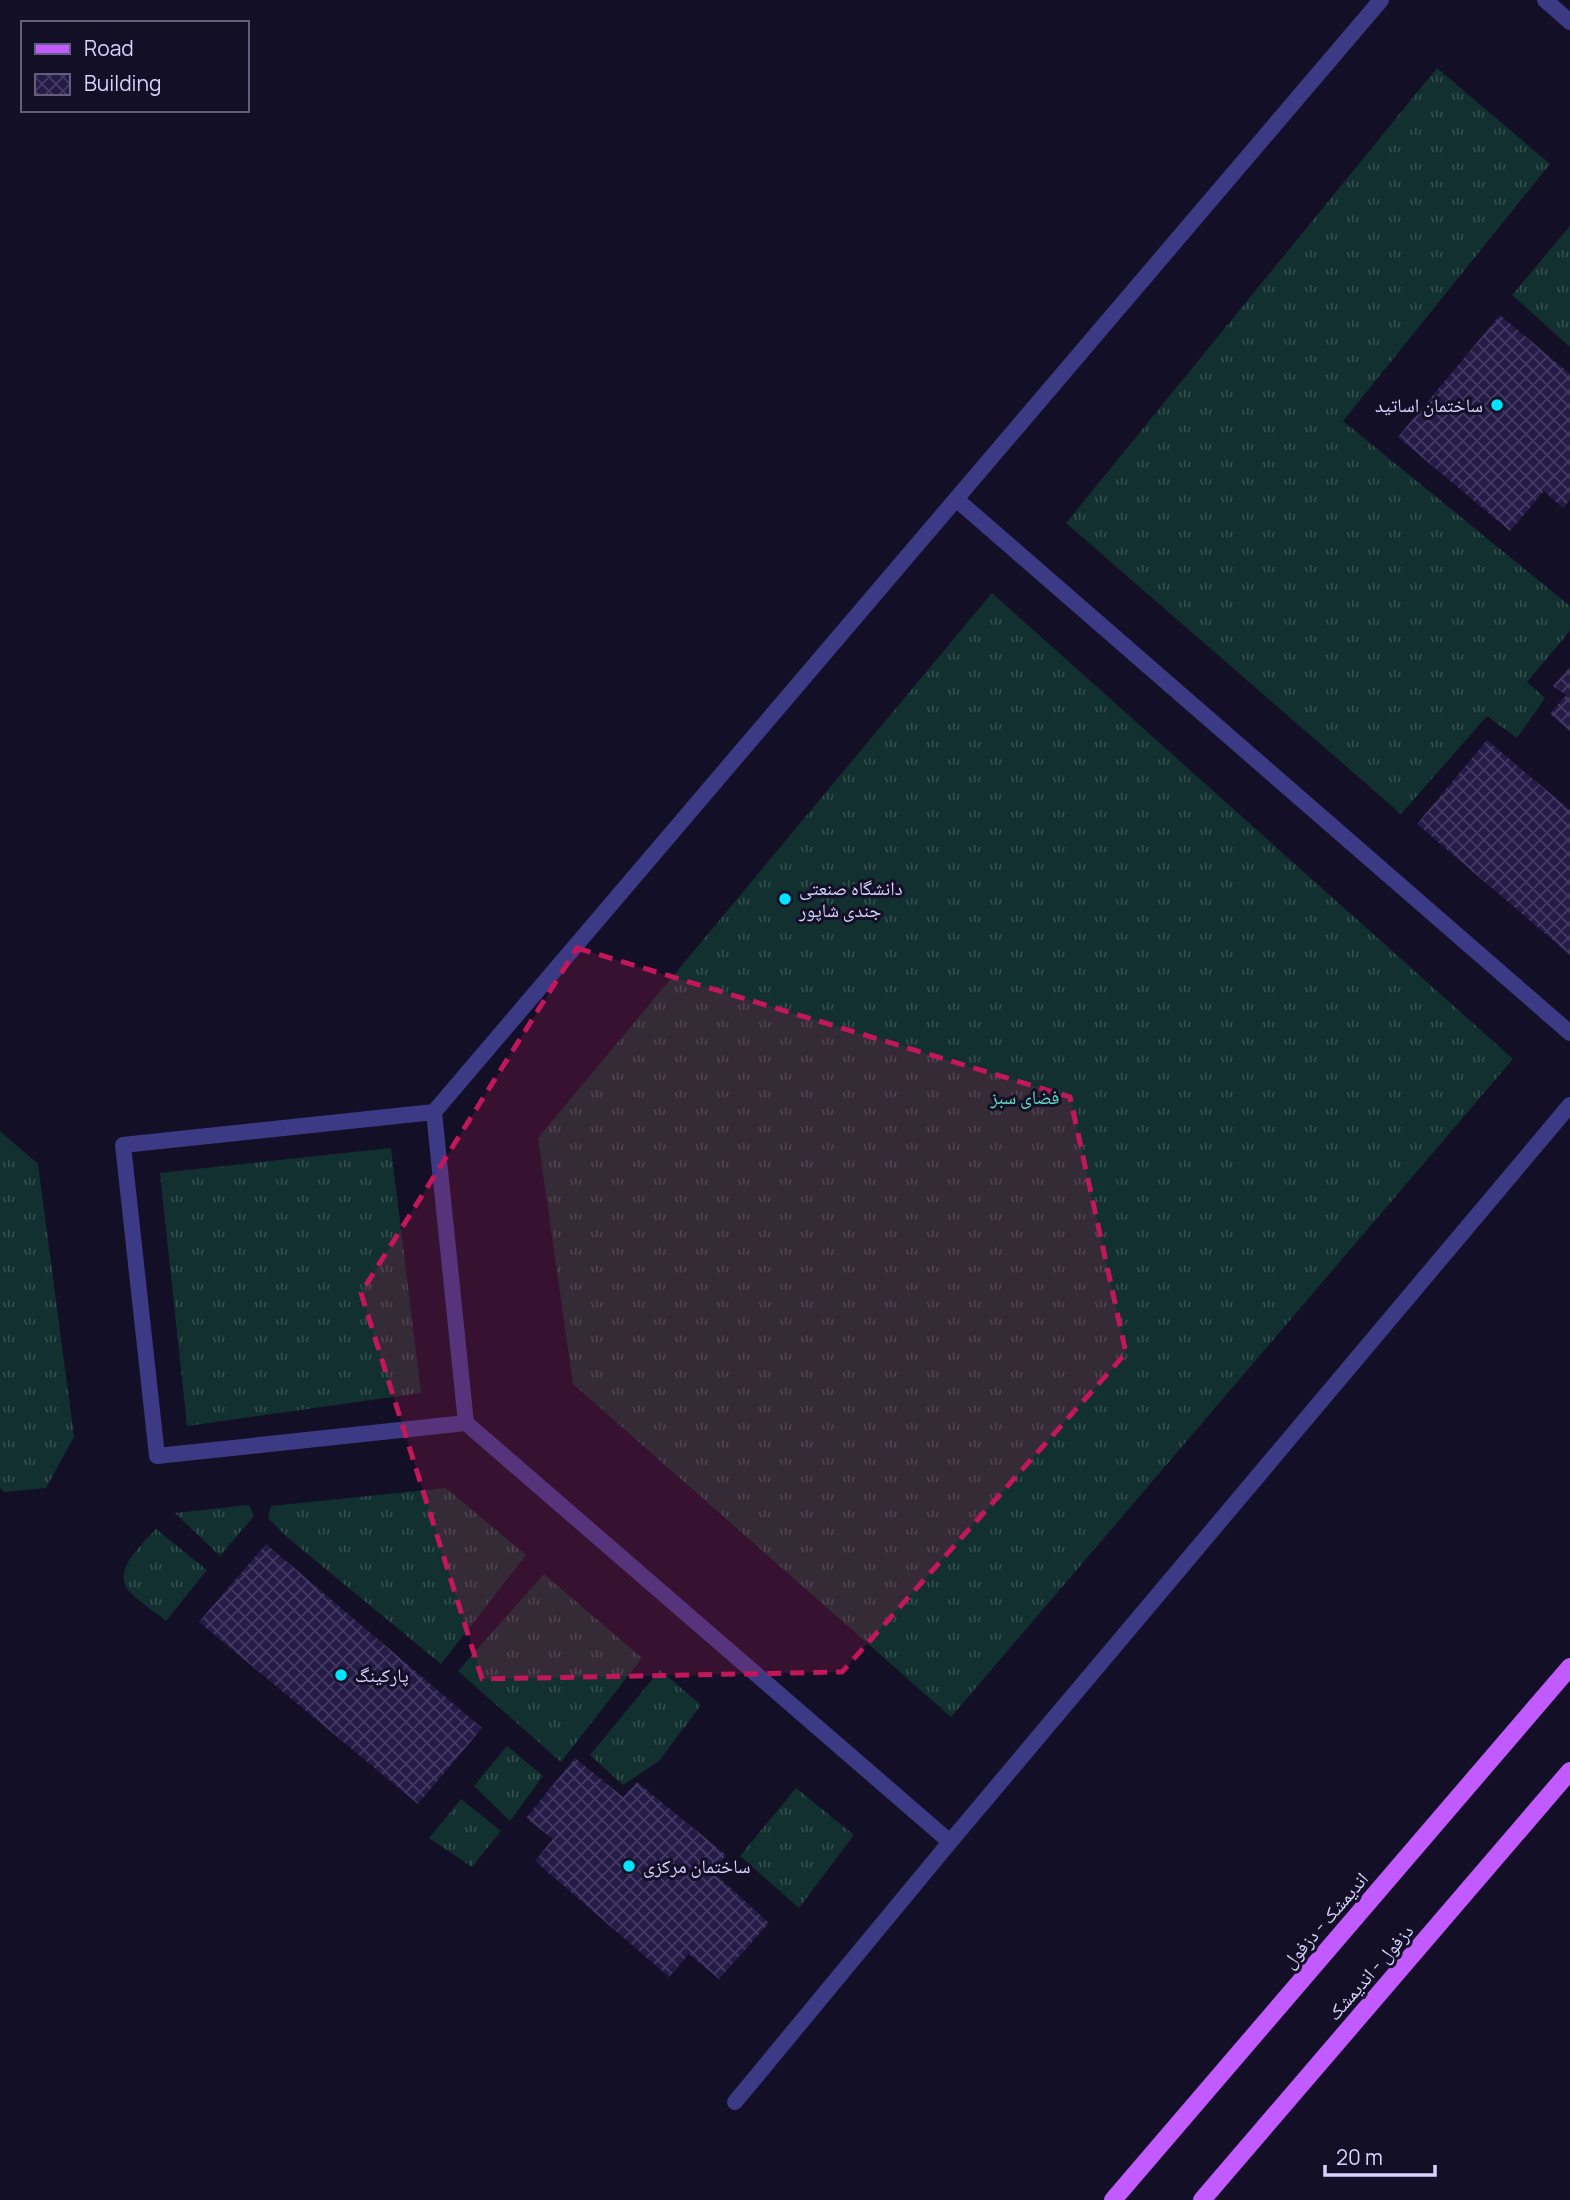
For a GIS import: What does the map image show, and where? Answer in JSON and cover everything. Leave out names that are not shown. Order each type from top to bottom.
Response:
[{"type":"main road","name":"اندیمشک - دزفول","points":[[1113,2200],[1570,1667]]},
{"type":"main road","name":"دزفول - اندیمشک","points":[[1202,2200],[1570,1771]]},
{"type":"lane","points":[[466,1423],[157,1456],[123,1145],[434,1112],[1381,0]]},
{"type":"lane","points":[[1545,0],[1570,22]]},
{"type":"lane","points":[[956,499],[1570,1033]]},
{"type":"lane","points":[[735,2102],[950,1842],[1570,1105]]},
{"type":"lane","points":[[434,1112],[466,1423],[950,1842]]},
{"type":"highlighted area","points":[[577,948],[1070,1097],[1126,1353],[842,1672],[482,1679],[361,1293]]},
{"type":"green space","points":[[1437,68],[1550,164],[1343,421],[1570,606],[1570,631],[1527,682],[1545,698],[1517,738],[1487,716],[1401,814],[1066,523]]},
{"type":"green space","points":[[1570,226],[1570,347],[1512,295]]},
{"type":"green space","name":"فضای سبز","points":[[992,593],[1513,1059],[951,1717],[573,1384],[538,1138]]},
{"type":"green space","points":[[0,1131],[38,1164],[74,1437],[46,1488],[4,1492],[0,1488]]},
{"type":"green space","points":[[391,1148],[421,1393],[187,1426],[160,1173]]},
{"type":"green space","points":[[446,1488],[526,1555],[441,1664],[288,1538],[268,1518],[271,1506]]},
{"type":"green space","points":[[249,1505],[254,1516],[220,1556],[175,1513]]},
{"type":"green space","points":[[156,1529],[207,1570],[166,1621],[131,1593],[125,1585],[124,1576],[130,1559]]},
{"type":"green space","points":[[544,1574],[642,1658],[561,1762],[458,1671]]},
{"type":"green space","points":[[660,1670],[701,1705],[659,1761],[623,1785],[590,1755]]},
{"type":"green space","points":[[507,1746],[543,1776],[510,1821],[474,1786]]},
{"type":"green space","points":[[796,1788],[854,1835],[799,1908],[740,1856]]},
{"type":"green space","points":[[461,1799],[501,1831],[472,1867],[429,1838]]},
{"type":"building","name":"ساختمان اساتید","points":[[1500,315],[1570,374],[1570,500],[1563,508],[1544,491],[1510,531],[1398,437]]},
{"type":"building","points":[[1570,667],[1570,731],[1550,714],[1566,695],[1553,686]]},
{"type":"building","points":[[1487,740],[1570,810],[1570,955],[1417,824]]},
{"type":"building","name":"پارکینگ","points":[[266,1544],[482,1728],[418,1804],[199,1622]]},
{"type":"building","name":"ساختمان مرکزی","points":[[575,1758],[623,1797],[637,1782],[726,1855],[713,1872],[769,1923],[719,1979],[689,1954],[669,1977],[535,1861],[553,1839],[526,1818]]},
{"type":"place","name":"ساختمان اساتید","points":[[1497,405]]},
{"type":"place","name":"دانشگاه صنعتی جندی شاپور","points":[[785,899]]},
{"type":"place","name":"پارکینگ","points":[[341,1675]]},
{"type":"place","name":"ساختمان مرکزی","points":[[629,1866]]}]
